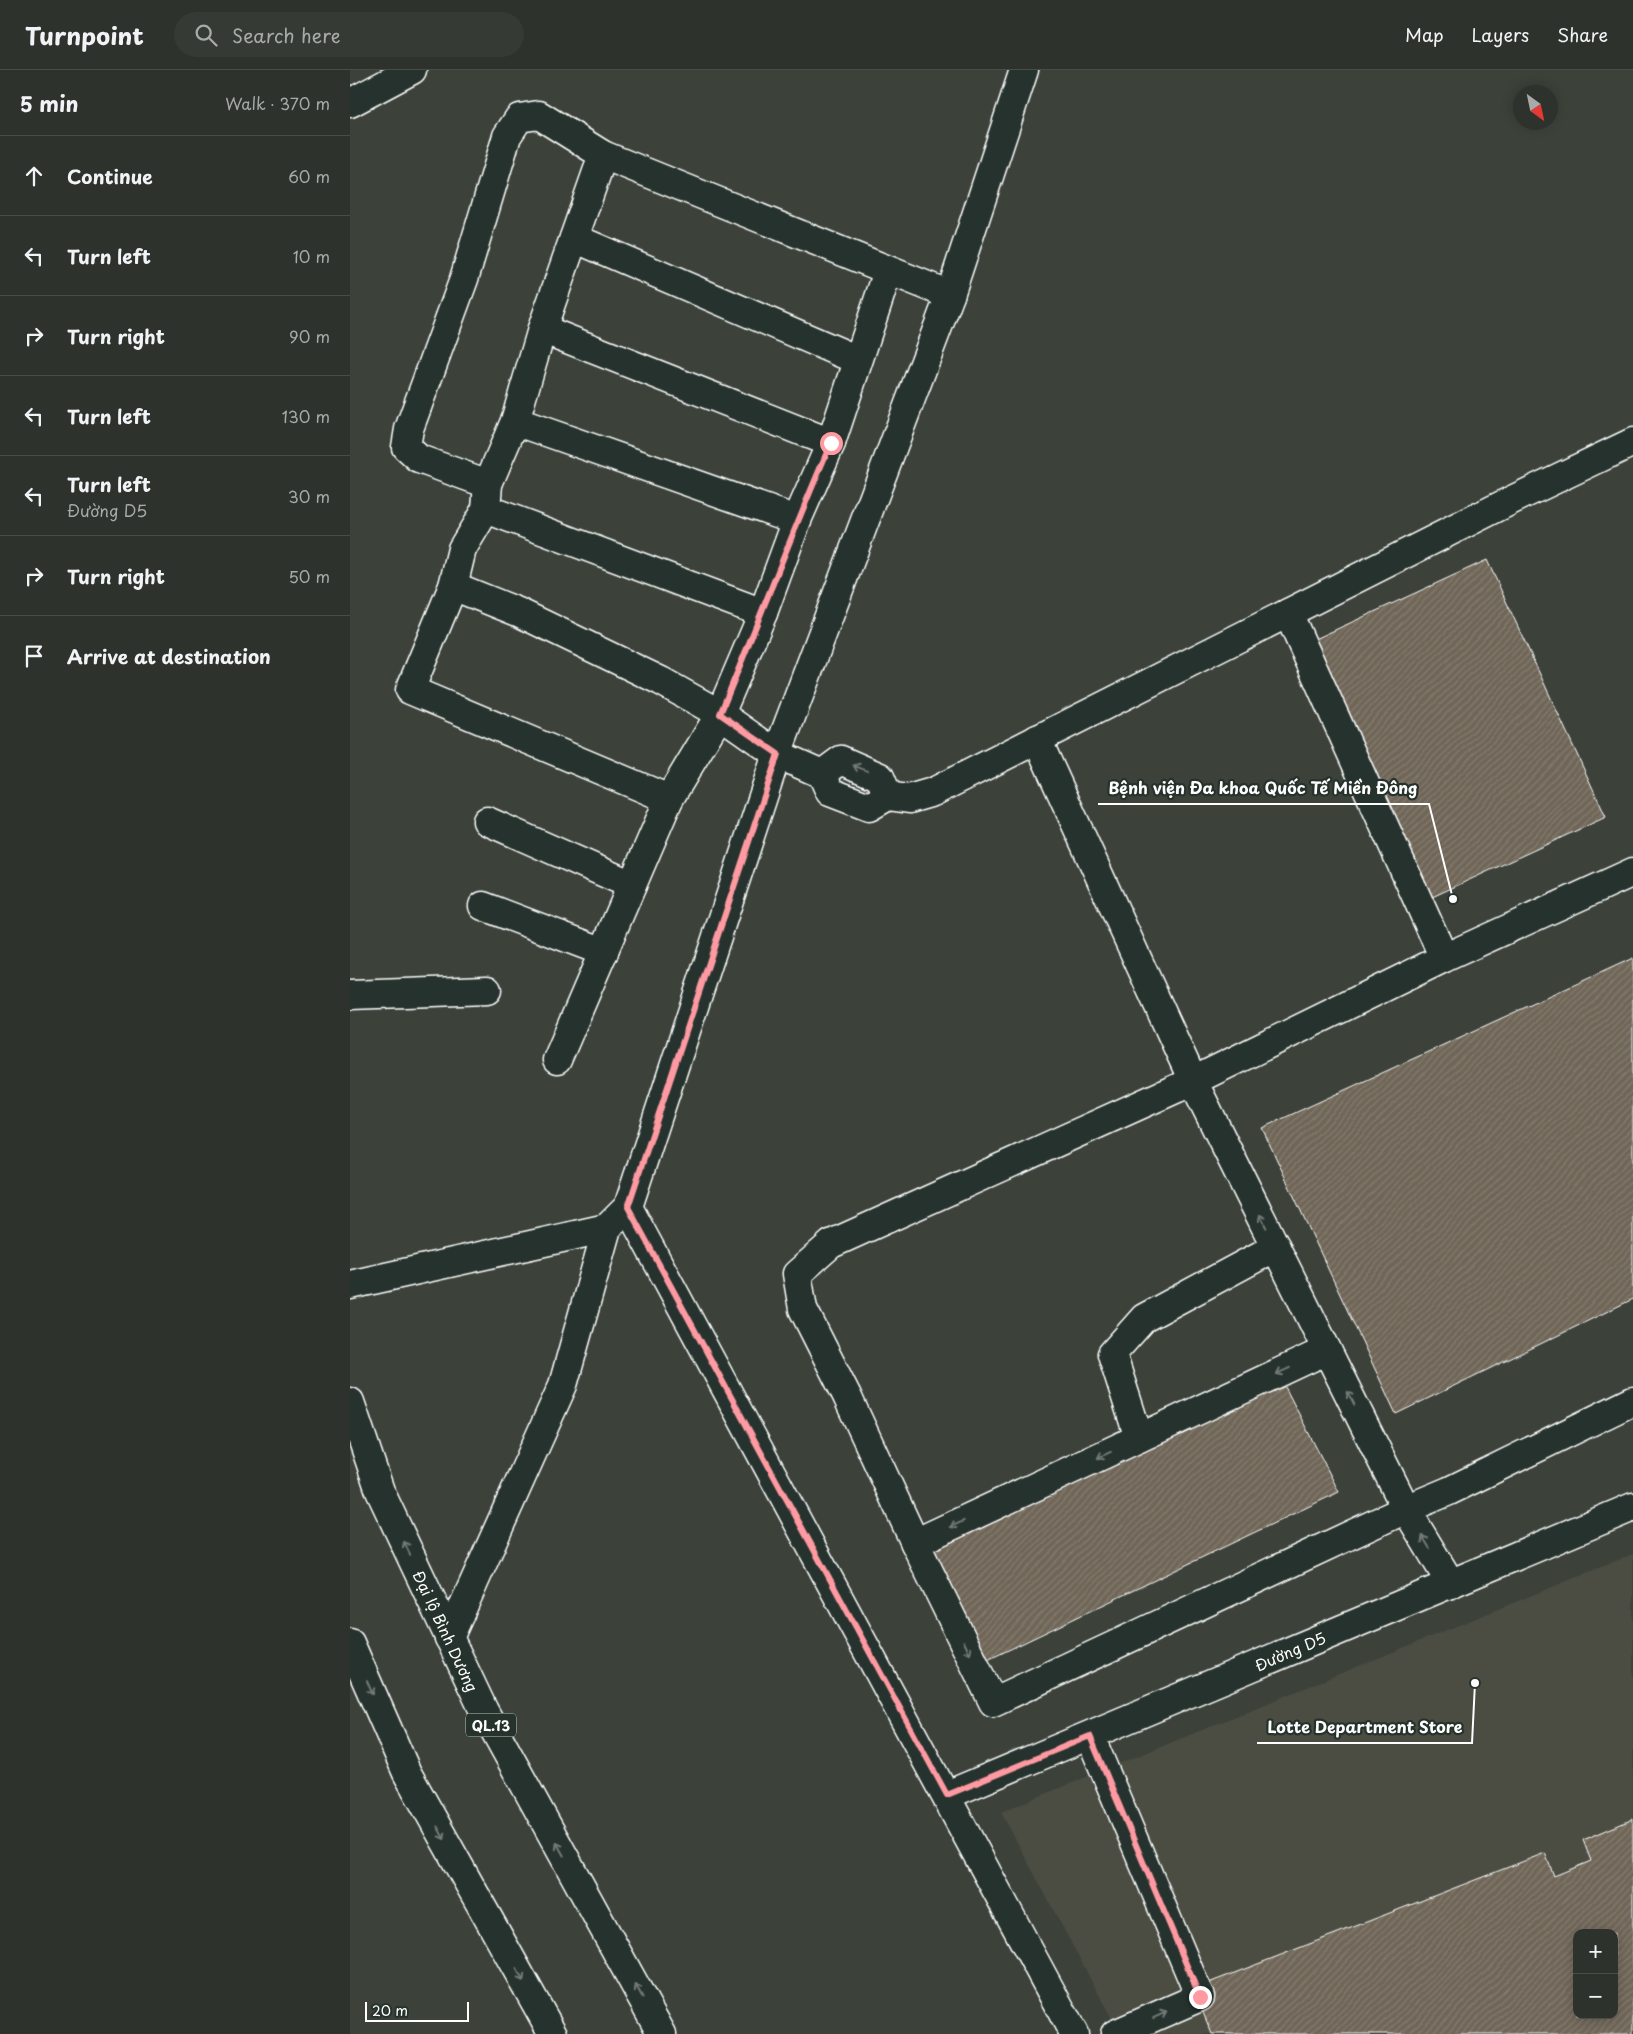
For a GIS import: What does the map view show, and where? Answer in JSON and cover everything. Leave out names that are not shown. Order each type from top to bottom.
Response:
[{"type":"main road","points":[[350,103],[412,70]]},
{"type":"main road","points":[[449,1638],[563,1384],[607,1228],[628,1207],[778,754],[950,295],[1024,70]]},
{"type":"main road","points":[[763,613],[487,496],[419,459],[406,447],[409,429],[464,279],[507,136],[519,118],[539,115],[603,155],[950,295]]},
{"type":"main road","points":[[603,155],[542,329],[515,421],[487,496],[462,549],[453,586],[410,690],[669,799]]},
{"type":"main road","points":[[574,238],[858,360]]},
{"type":"main road","points":[[558,1060],[669,799],[720,714],[763,613],[797,520],[831,443],[888,271]]},
{"type":"main road","points":[[542,329],[831,443]]},
{"type":"main road","points":[[515,421],[797,520]]},
{"type":"main road","points":[[453,586],[518,612],[661,681],[720,714],[778,754],[822,774],[841,760],[880,776],[888,796],[909,799],[933,792],[1512,500],[1633,442]]},
{"type":"main road","points":[[1288,613],[1444,958]]},
{"type":"main road","points":[[1037,739],[1193,1081],[1406,1509],[1451,1584]]},
{"type":"main road","points":[[488,821],[632,885]]},
{"type":"main road","points":[[1633,872],[1444,958],[1193,1081],[831,1244],[797,1274],[803,1310],[847,1396],[915,1543],[993,1702],[1406,1509],[1449,1492],[1633,1401]]},
{"type":"main road","points":[[483,906],[604,952]]},
{"type":"main road","points":[[350,995],[487,990]]},
{"type":"main road","points":[[628,1207],[947,1795],[1074,2034]]},
{"type":"main road","points":[[350,1285],[607,1228]]},
{"type":"main road","points":[[1138,1438],[1112,1354],[1144,1318],[1276,1247]]},
{"type":"main road","points":[[915,1543],[1327,1350]]},
{"type":"main road","name":"Đại lộ Bình Dương","points":[[350,1402],[380,1491],[484,1711],[662,2034]]},
{"type":"main road","name":"Đường D5","points":[[947,1795],[1633,1507]]},
{"type":"main road","points":[[350,1643],[407,1773],[553,2034]]},
{"type":"main road","points":[[1090,1736],[1200,1997],[1115,2034]]},
{"type":"shaded area","points":[[1633,1554],[1633,2034],[1120,2034],[1001,1812]]},
{"type":"building","points":[[1487,560],[1606,817],[1430,898],[1311,641]]},
{"type":"building","points":[[1633,958],[1633,1299],[1396,1414],[1262,1128]]},
{"type":"building","points":[[1282,1381],[1339,1492],[975,1666],[921,1552]]},
{"type":"building","points":[[1633,1819],[1633,2034],[1212,2034],[1193,1989],[1545,1853],[1554,1876],[1591,1861],[1583,1840]]},
{"type":"place","name":"Bệnh viện Đa khoa Quốc Tế Miền Đông","points":[[1453,899]]},
{"type":"place","name":"Lotte Department Store","points":[[1475,1683]]},
{"type":"route","points":[[831,443],[797,520],[763,613],[720,714],[778,754],[628,1207],[947,1795],[1090,1736],[1200,1997]]}]
